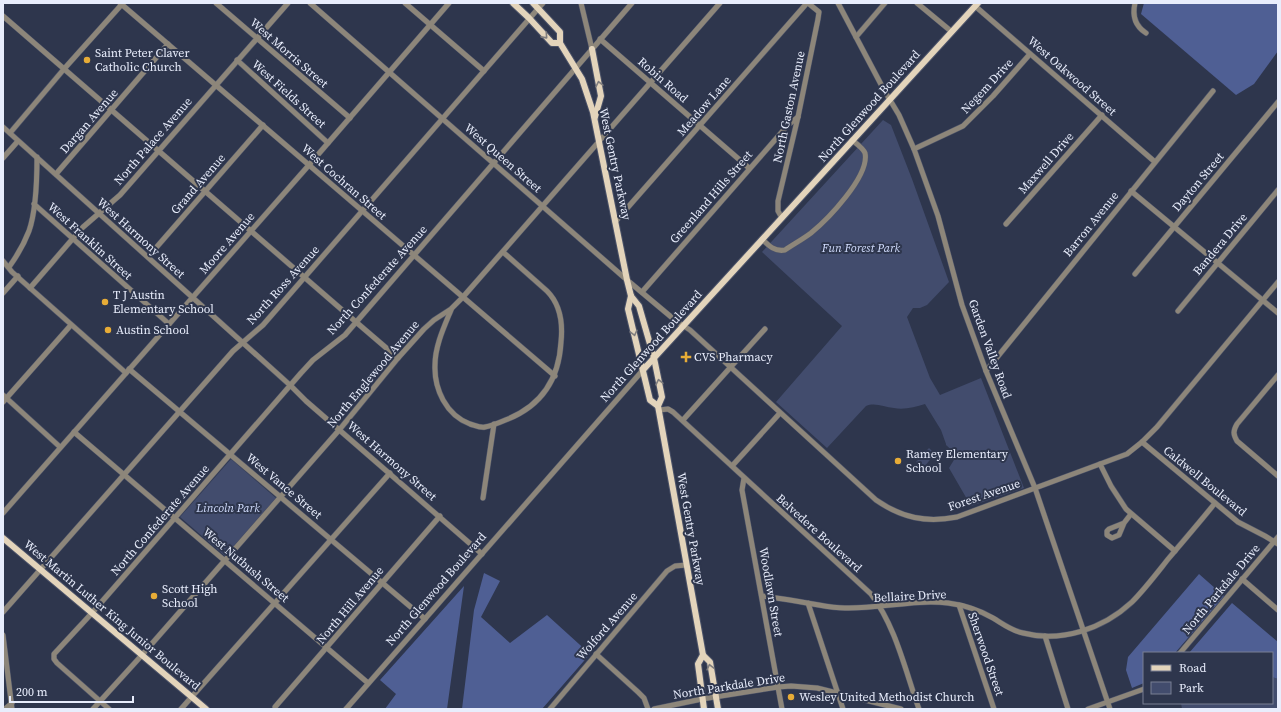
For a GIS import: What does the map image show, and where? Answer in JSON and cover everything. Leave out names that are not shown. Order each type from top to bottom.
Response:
[{"type":"main road","name":"West Gentry Parkway","points":[[513,3],[552,43],[560,43]]},
{"type":"main road","name":"West Gentry Parkway","points":[[533,3],[540,5],[560,32],[560,43],[576,68],[586,89],[595,118],[631,296],[628,309],[650,400],[658,408]]},
{"type":"main road","name":"North Glenwood Boulevard","points":[[643,370],[976,4]]},
{"type":"main road","points":[[592,49],[601,96],[595,118]]},
{"type":"main road","name":"West Gentry Parkway","points":[[631,296],[640,306],[654,358],[662,397],[658,408],[686,565],[703,655],[710,662],[718,709]]},
{"type":"main road","name":"West Martin Luther King Junior Boulevard","points":[[4,541],[206,709]]},
{"type":"main road","name":"West Gentry Parkway","points":[[703,655],[698,664],[704,709]]},
{"type":"street","points":[[10,133],[121,3]]},
{"type":"street","name":"West Cochran Street","points":[[121,3],[555,376]]},
{"type":"street","name":"West Morris Street","points":[[216,3],[350,118]]},
{"type":"street","name":"North Palace Avenue","points":[[30,288],[72,238],[120,195],[288,3]]},
{"type":"street","name":"West Queen Street","points":[[310,3],[627,280],[684,326]]},
{"type":"street","points":[[405,3],[484,71]]},
{"type":"street","name":"Moore Avenue","points":[[3,513],[193,298],[449,3]]},
{"type":"street","points":[[581,3],[592,49]]},
{"type":"street","name":"North Confederate Avenue","points":[[100,701],[57,663],[53,657],[54,654],[92,613],[313,360],[345,335],[632,3]]},
{"type":"street","name":"North Englewood Avenue","points":[[93,709],[281,497],[340,429],[398,358],[424,329],[434,320],[451,309],[463,297],[720,3]]},
{"type":"street","name":"North Gaston Avenue","points":[[782,218],[778,211],[778,201],[798,117],[818,19],[818,12],[808,3]]},
{"type":"street","name":"Meadow Lane","points":[[615,222],[808,3]]},
{"type":"street","name":"Garden Valley Road","points":[[838,3],[906,129],[914,149],[938,216],[962,304],[986,371],[1035,488],[1110,709]]},
{"type":"street","points":[[856,37],[885,3]]},
{"type":"street","points":[[917,3],[952,32]]},
{"type":"street","points":[[1135,3],[1133,12],[1134,18],[1140,28],[1146,33]]},
{"type":"street","name":"West Oakwood Street","points":[[976,4],[1030,54],[1155,162]]},
{"type":"street","name":"North Ross Avenue","points":[[4,609],[41,571],[228,356],[262,325],[540,5]]},
{"type":"street","points":[[3,16],[398,358]]},
{"type":"street","name":"Robin Road","points":[[600,39],[749,168]]},
{"type":"street","name":"Dargan Avenue","points":[[56,174],[168,44]]},
{"type":"street","name":"Negem Drive","points":[[914,149],[964,126],[1030,54]]},
{"type":"street","name":"West Fields Street","points":[[237,60],[328,143]]},
{"type":"street","name":"Barron Avenue","points":[[986,371],[1213,91]]},
{"type":"street","name":"Dayton Street","points":[[1134,274],[1278,102]]},
{"type":"street","name":"Maxwell Drive","points":[[1006,224],[1102,115]]},
{"type":"street","name":"Greenland Hills Street","points":[[642,292],[749,168],[788,125],[798,117]]},
{"type":"street","name":"Grand Avenue","points":[[148,257],[263,125]]},
{"type":"street","name":"West Harmony Street","points":[[3,127],[306,401],[482,554]]},
{"type":"street","points":[[762,240],[774,250],[786,250],[810,234],[839,206],[856,183],[864,164],[865,153],[862,148],[852,140]]},
{"type":"street","points":[[3,158],[18,141]]},
{"type":"street","points":[[9,267],[18,253],[32,222],[37,157]]},
{"type":"street","points":[[1131,191],[1278,313]]},
{"type":"street","name":"Bandera Drive","points":[[1178,311],[1277,193]]},
{"type":"street","name":"West Franklin Street","points":[[34,204],[169,324]]},
{"type":"street","points":[[451,309],[438,344],[435,376],[441,396],[453,413],[467,423],[484,427],[511,418],[535,403],[555,376],[561,349],[559,308],[552,295],[502,252]]},
{"type":"street","name":"West Vance Street","points":[[3,261],[71,325],[127,371],[180,411],[425,619]]},
{"type":"street","points":[[3,293],[18,276]]},
{"type":"street","name":"Forest Avenue","points":[[684,326],[876,500],[900,514],[911,517],[938,520],[957,517],[1128,454],[1157,427],[1278,282]]},
{"type":"street","points":[[60,448],[4,398],[71,325]]},
{"type":"street","points":[[683,420],[765,329]]},
{"type":"street","name":"North Glenwood Boulevard","points":[[346,709],[643,370]]},
{"type":"street","points":[[1278,375],[1237,424],[1234,430],[1234,436],[1237,441],[1278,476]]},
{"type":"street","name":"Belvedere Boulevard","points":[[658,408],[670,410],[683,420],[871,594],[881,607],[890,626],[919,709]]},
{"type":"street","points":[[732,466],[780,413]]},
{"type":"street","points":[[483,498],[494,424]]},
{"type":"street","name":"West Nutbush Street","points":[[74,432],[368,683]]},
{"type":"street","name":"Caldwell Boulevard","points":[[1142,442],[1243,526],[1277,541]]},
{"type":"street","points":[[1100,464],[1110,486],[1131,514],[1175,551]]},
{"type":"street","points":[[181,709],[390,473]]},
{"type":"street","name":"Woodlawn Street","points":[[744,478],[742,490],[782,709]]},
{"type":"street","name":"Bellaire Drive","points":[[762,596],[830,608],[881,607],[940,602],[959,605],[980,611],[1011,629],[1022,633],[1045,636],[1073,634],[1084,631],[1114,616],[1132,602],[1216,503]]},
{"type":"street","points":[[1124,522],[1131,514]]},
{"type":"street","name":"North Hill Avenue","points":[[275,707],[440,516]]},
{"type":"street","name":"North Parkdale Drive","points":[[1181,652],[1277,541]]},
{"type":"street","name":"Wolford Avenue","points":[[550,709],[667,571],[675,566],[686,565]]},
{"type":"street","points":[[1242,580],[1278,610]]},
{"type":"street","points":[[808,603],[843,709]]},
{"type":"street","name":"Sherwood Street","points":[[959,605],[994,709]]},
{"type":"street","points":[[3,635],[12,709]]},
{"type":"street","points":[[1045,636],[1068,709]]},
{"type":"street","points":[[596,654],[644,698],[648,709]]},
{"type":"street","name":"North Parkdale Drive","points":[[654,709],[702,699],[778,687],[802,686],[838,693],[901,709]]},
{"type":"street","points":[[1088,709],[1143,689]]},
{"type":"street","points":[[100,701],[109,709]]},
{"type":"street","points":[[5,709],[12,702]]},
{"type":"green space","name":"Fun Forest Park","points":[[883,120],[891,125],[949,282],[927,305],[920,308],[913,308],[907,317],[930,378],[940,395],[981,378],[1024,488],[971,506],[949,468],[957,455],[946,445],[941,430],[925,404],[902,409],[876,405],[866,406],[827,448],[776,402],[842,326],[762,252]]},
{"type":"green space","points":[[929,448],[935,454],[923,468],[916,462]]},
{"type":"green space","name":"Lincoln Park","points":[[231,459],[276,498],[225,556],[180,517]]},
{"type":"green space","points":[[1273,677],[1278,679],[1278,709],[1182,709],[1181,704],[1273,704]]},
{"type":"shaded area","points":[[1144,3],[1278,3],[1278,51],[1254,84],[1236,95],[1141,14]]},
{"type":"shaded area","points":[[484,573],[500,581],[481,617],[510,643],[547,615],[590,654],[542,709],[462,709],[474,610]]},
{"type":"shaded area","points":[[1199,574],[1224,596],[1176,652],[1143,652],[1143,683],[1132,688],[1126,670],[1128,657]]},
{"type":"shaded area","points":[[464,586],[447,709],[385,709],[396,694],[380,680]]},
{"type":"shaded area","points":[[1232,603],[1278,642],[1278,679],[1273,677],[1273,652],[1190,652]]},
{"type":"place","name":"Saint Peter Claver Catholic Church","points":[[87,60]]},
{"type":"place","name":"T J Austin Elementary School","points":[[105,302]]},
{"type":"place","name":"Austin School","points":[[108,330]]},
{"type":"place","name":"CVS Pharmacy","points":[[686,357]]},
{"type":"place","name":"Ramey Elementary School","points":[[898,461]]},
{"type":"place","name":"Scott High School","points":[[154,596]]},
{"type":"place","name":"Wesley United Methodist Church","points":[[791,697]]}]
